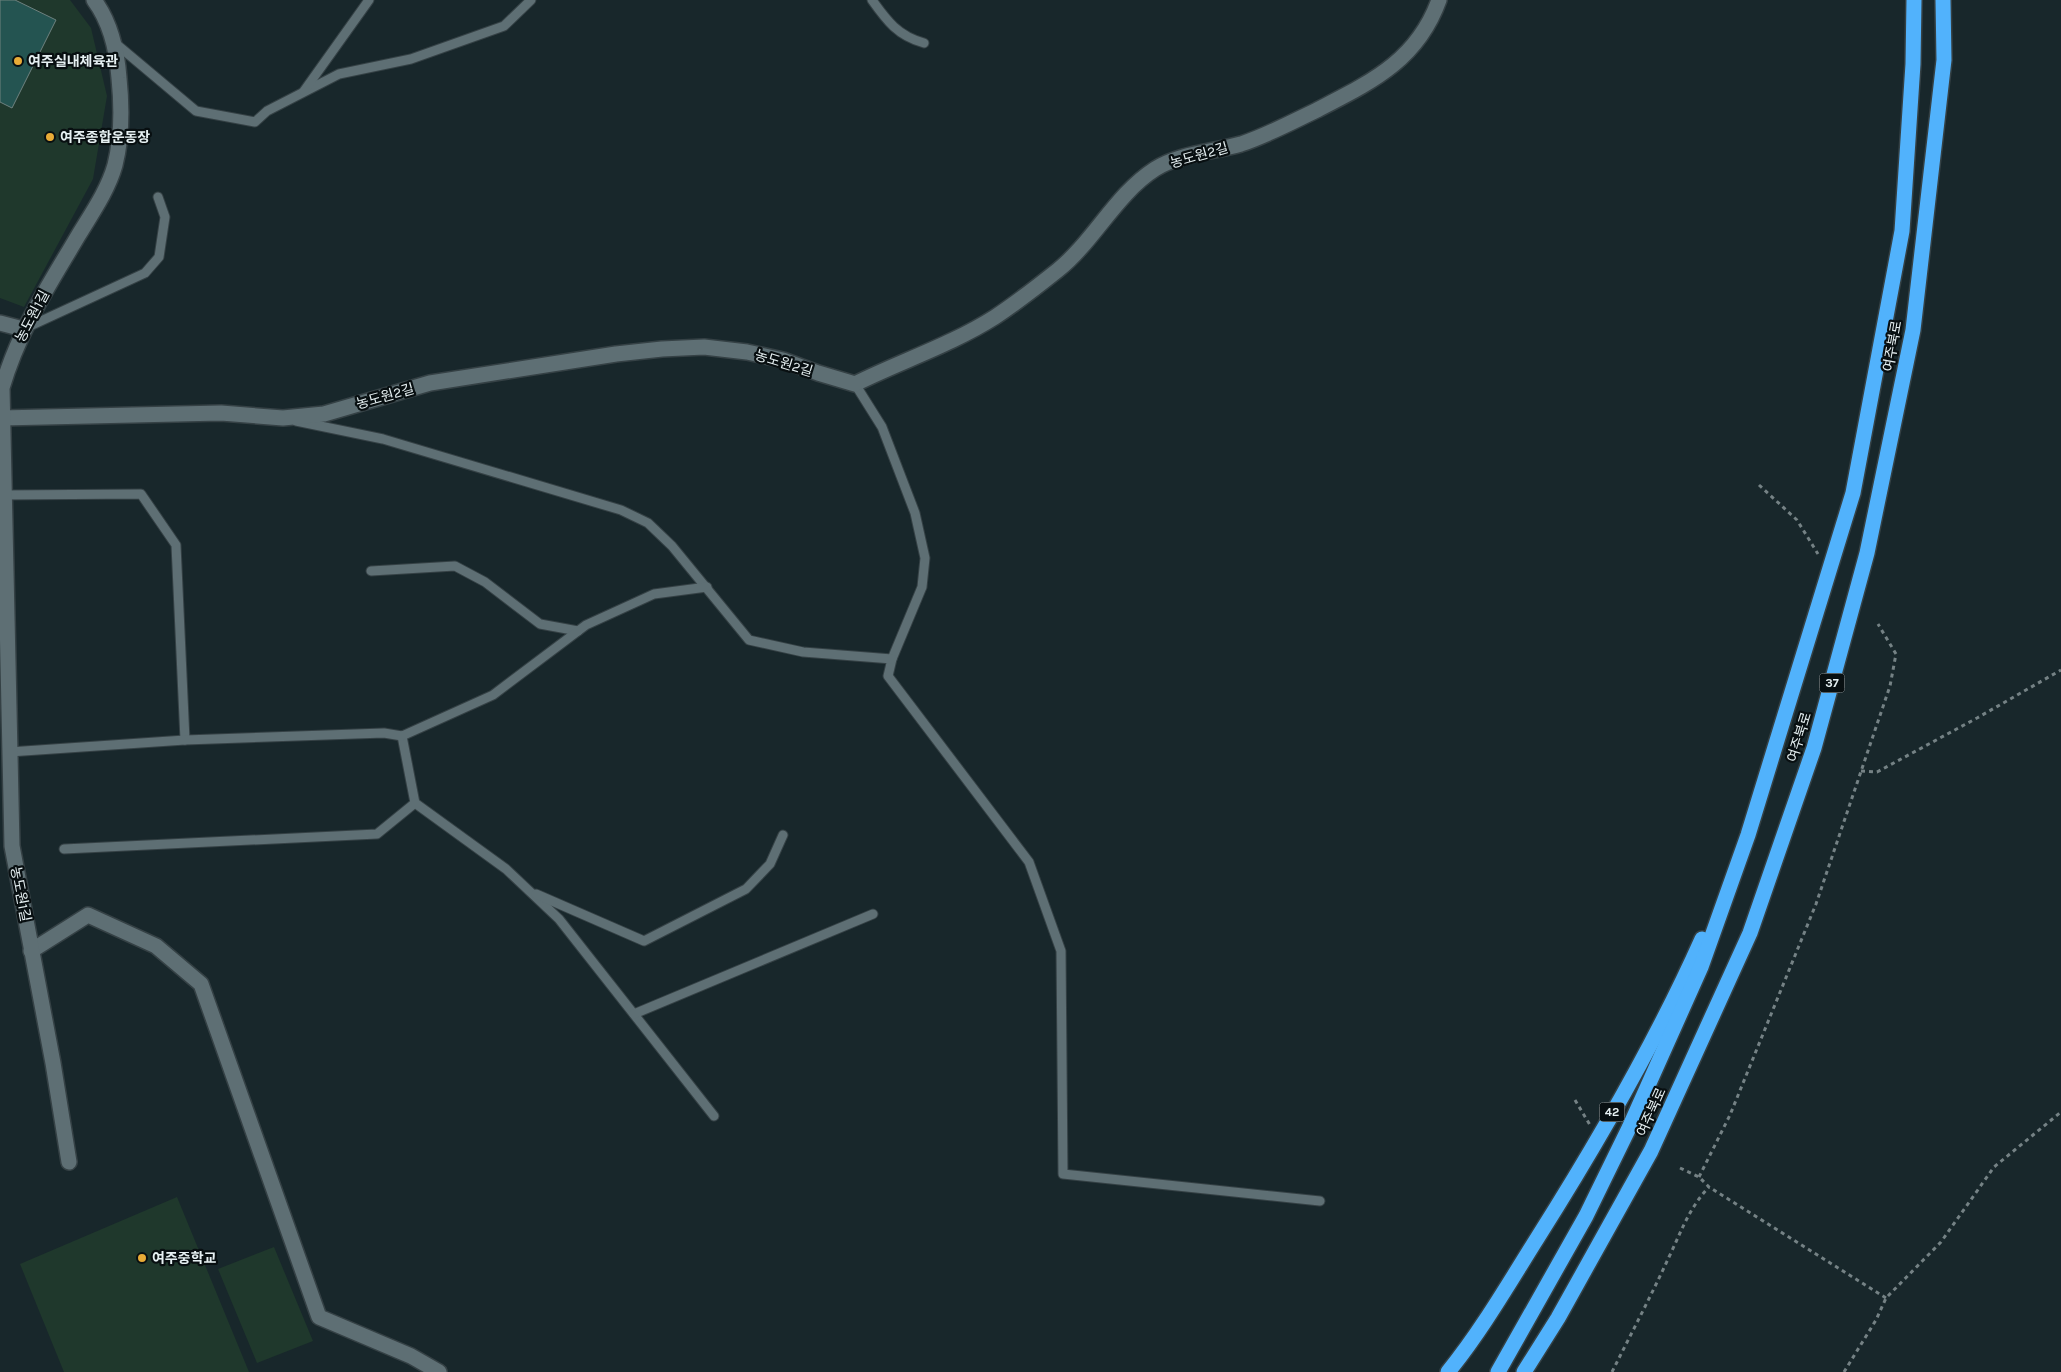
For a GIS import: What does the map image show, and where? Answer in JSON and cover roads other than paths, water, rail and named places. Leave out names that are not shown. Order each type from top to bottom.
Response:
[{"type":"highway","name":"여주북로","points":[[1498,1372],[1527,1324],[1586,1216],[1629,1128],[1701,967],[1748,835],[1853,493],[1902,231],[1913,64],[1914,0]]},
{"type":"highway","name":"여주북로","points":[[1524,1372],[1558,1318],[1651,1151],[1750,933],[1814,748],[1868,552],[1913,330],[1944,60],[1943,0]]},
{"type":"highway","name":"42","points":[[1448,1372],[1472,1342],[1577,1176],[1640,1063],[1698,946],[1748,835]]},
{"type":"street","name":"농도원1길","points":[[69,1162],[53,1063],[12,846],[2,545],[1,418],[2,388],[10,360],[23,329],[102,196],[115,166],[120,136],[121,97],[117,54],[104,14],[94,0]]},
{"type":"street","name":"농도원2길","points":[[1,418],[221,413],[283,418],[324,414],[430,383],[616,354],[704,347],[747,352],[783,360],[855,384],[890,366],[922,354],[994,318],[1060,269],[1134,186],[1155,169],[1177,159],[1240,144],[1272,132],[1376,80],[1408,52],[1424,31],[1439,0]]},
{"type":"street","points":[[0,323],[23,329]]},
{"type":"street","points":[[31,951],[88,915],[156,946],[201,984],[319,1317],[411,1356],[439,1372]]},
{"type":"lane","points":[[302,94],[369,0]]},
{"type":"lane","points":[[113,41],[196,111],[255,122],[268,111],[339,74],[411,59],[504,26],[530,0]]},
{"type":"lane","points":[[872,0],[886,19],[907,38],[924,43]]},
{"type":"lane","points":[[23,329],[145,273],[159,258],[165,217],[158,198]]},
{"type":"lane","points":[[855,384],[882,427],[915,513],[925,558],[922,587],[892,659],[888,676],[1030,862],[1061,951],[1063,1174],[1320,1201]]},
{"type":"lane","points":[[283,418],[383,439],[621,510],[648,524],[672,546],[749,640],[803,652],[892,659]]},
{"type":"lane","points":[[3,495],[141,494],[176,545],[185,740]]},
{"type":"lane","points":[[371,571],[455,566],[484,582],[540,624],[578,631]]},
{"type":"lane","points":[[9,752],[185,740],[384,732],[402,736],[493,695],[586,625],[654,594],[707,587]]},
{"type":"lane","points":[[402,736],[415,803],[506,869],[559,919],[714,1116]]},
{"type":"lane","points":[[64,850],[377,834],[415,803]]},
{"type":"lane","points":[[529,891],[644,941],[746,889],[770,864],[783,835]]},
{"type":"lane","points":[[634,1014],[873,914]]},
{"type":"place","name":"여주실내체육관","points":[[18,61]]},
{"type":"place","name":"여주종합운동장","points":[[50,137]]},
{"type":"place","name":"여주중학교","points":[[142,1258]]}]
